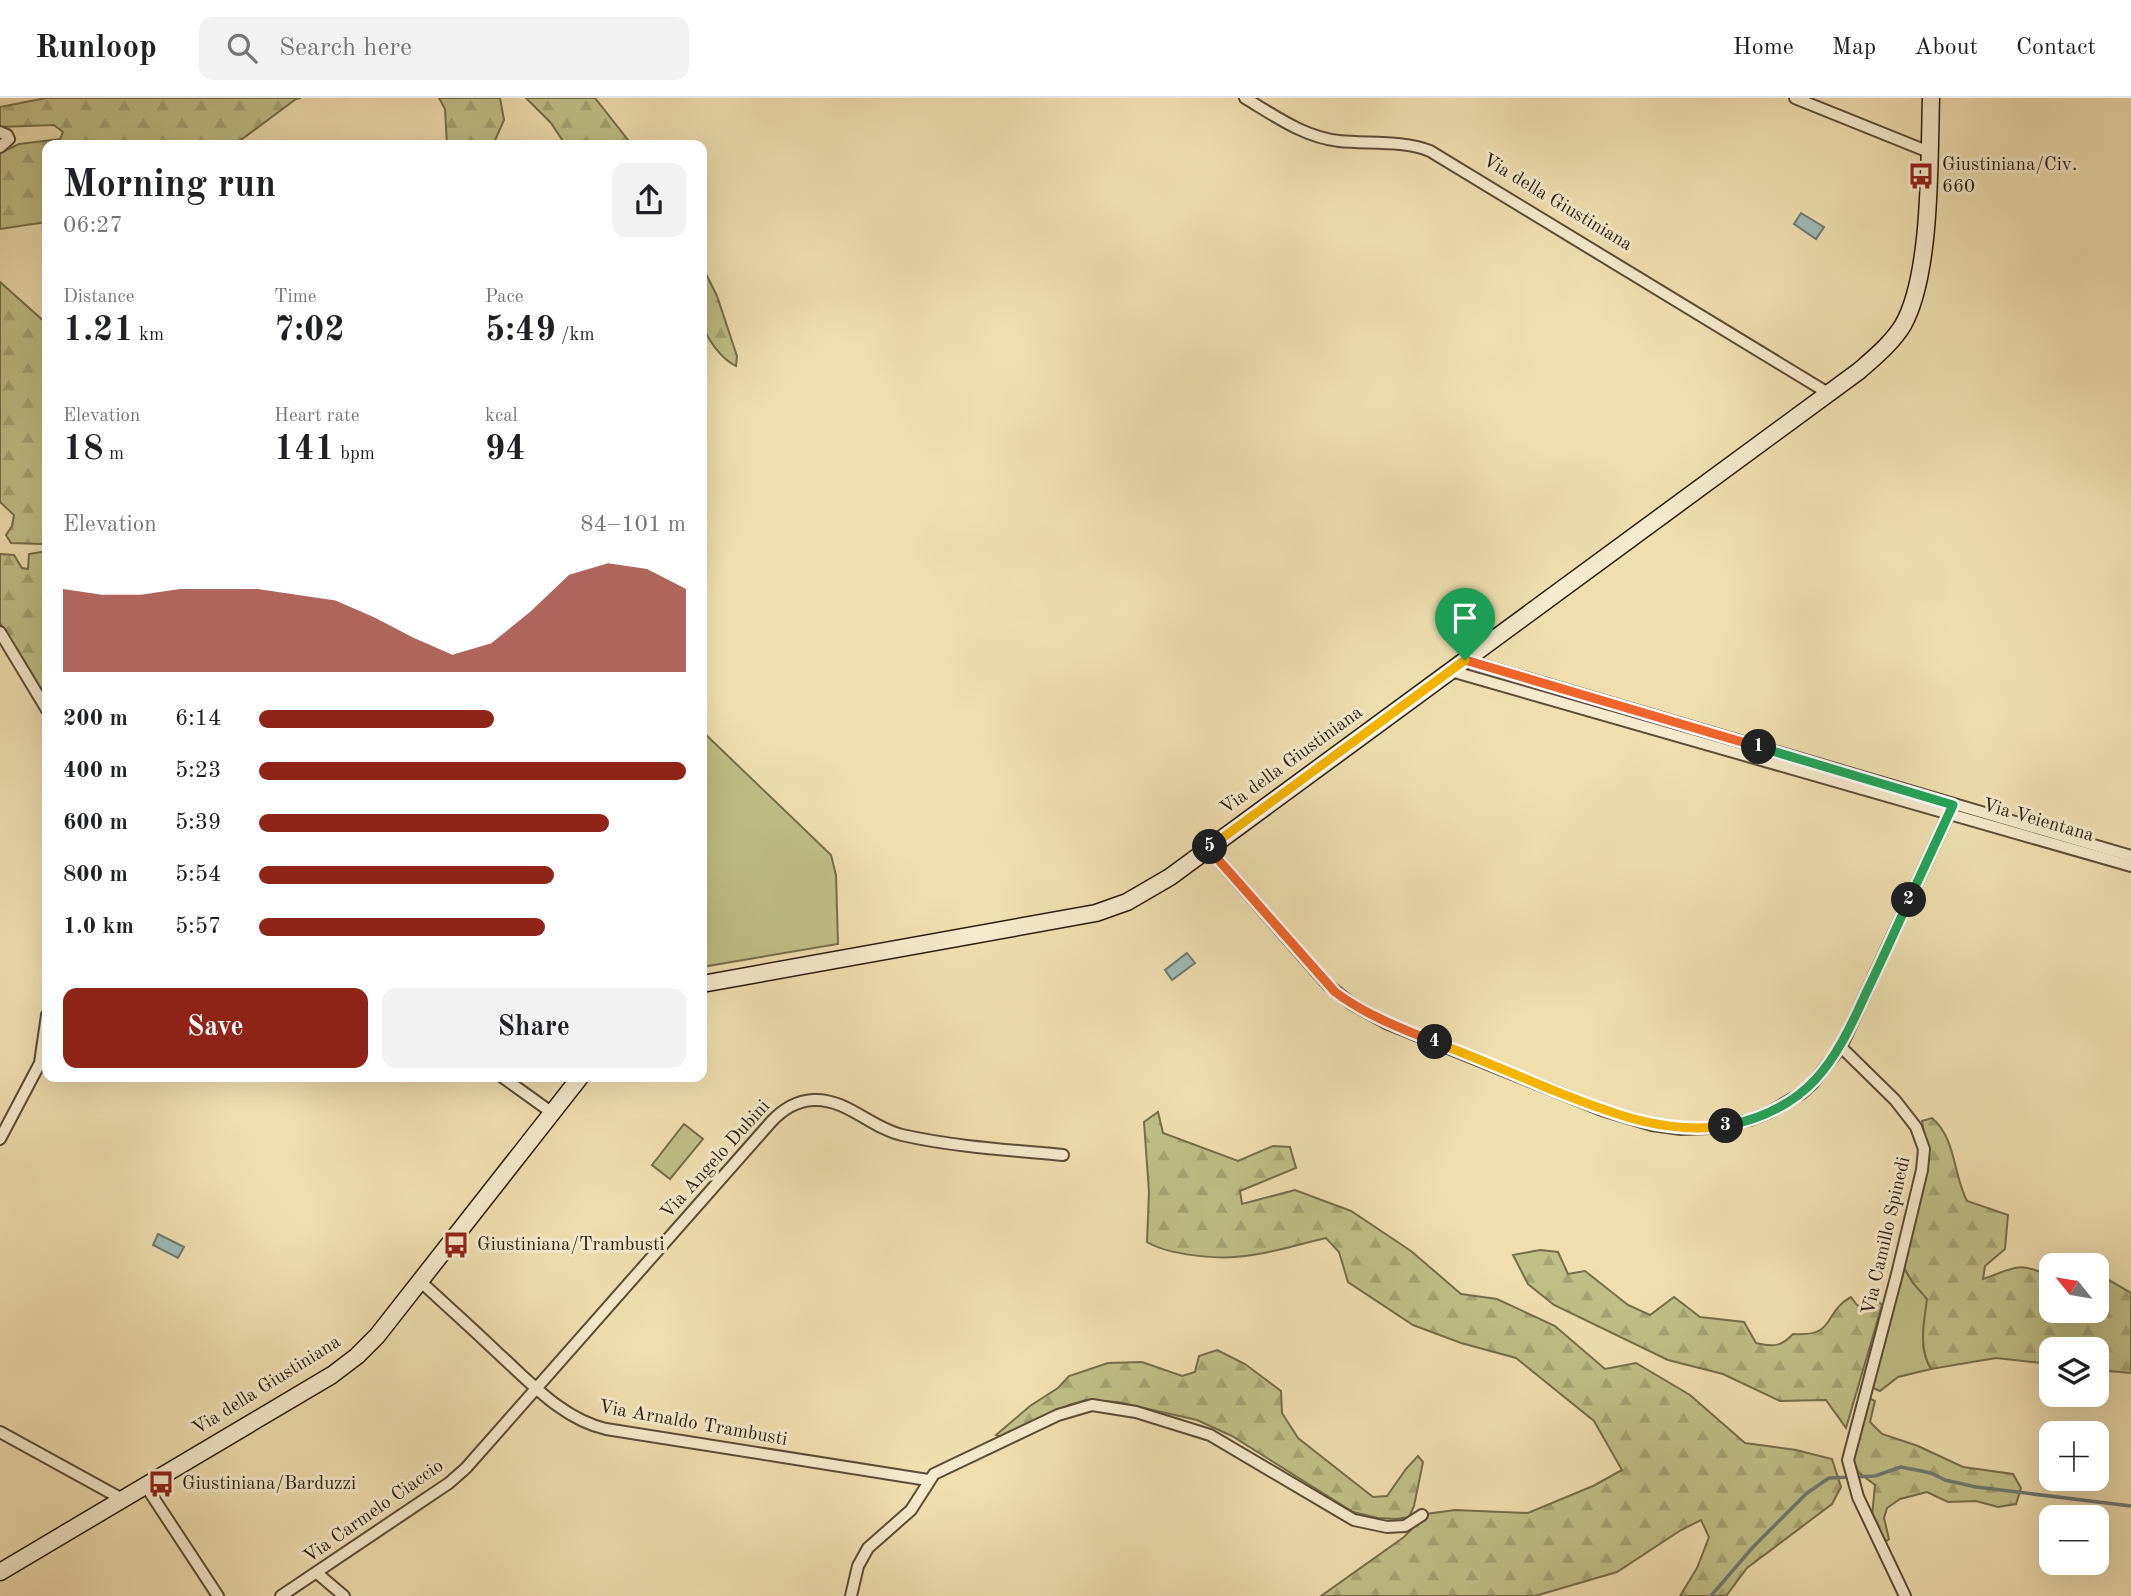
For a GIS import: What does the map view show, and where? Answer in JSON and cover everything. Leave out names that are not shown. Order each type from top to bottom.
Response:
[{"type":"street","name":"Via della Giustiniana","points":[[1245,98],[1296,128],[1320,137],[1338,141],[1415,146],[1430,151],[1828,393]]},
{"type":"street","points":[[1795,98],[1929,152]]},
{"type":"street","name":"Via della Giustiniana","points":[[707,983],[1107,910],[1149,891],[1859,371],[1885,347],[1897,334],[1909,312],[1918,285],[1924,239],[1931,98]]},
{"type":"street","points":[[0,132],[9,139],[0,147]]},
{"type":"street","points":[[0,632],[42,702]]},
{"type":"street","name":"Via Veientana","points":[[1465,660],[2131,866]]},
{"type":"street","name":"Via Veientana","points":[[1451,671],[2131,856]]},
{"type":"street","points":[[1208,848],[1335,992],[1386,1023],[1618,1115],[1652,1125],[1681,1129],[1711,1128],[1750,1120],[1770,1112],[1802,1093],[1822,1073],[1841,1047],[1951,809]]},
{"type":"street","name":"Via Camillo Spinedi","points":[[1841,1047],[1895,1100],[1916,1127],[1922,1139],[1924,1153],[1897,1274],[1848,1460],[1858,1497],[1905,1596]]},
{"type":"street","points":[[0,1139],[40,1063],[42,1049]]},
{"type":"street","points":[[508,1082],[551,1112]]},
{"type":"street","name":"Via della Giustiniana","points":[[0,1572],[345,1365],[377,1336],[576,1082]]},
{"type":"street","name":"Via Angelo Dubini","points":[[537,1389],[771,1122],[793,1105],[813,1100],[831,1102],[902,1135],[965,1145],[1063,1155]]},
{"type":"street","name":"Via Arnaldo Trambusti","points":[[421,1281],[537,1389],[579,1421],[606,1429],[928,1480]]},
{"type":"street","name":"Via Carmelo Ciaccio","points":[[281,1596],[458,1475],[537,1389]]},
{"type":"street","points":[[851,1596],[858,1566],[868,1548],[911,1510],[928,1480],[936,1473],[1058,1415],[1083,1406],[1100,1405],[1136,1412],[1210,1436],[1240,1451],[1344,1515],[1362,1522],[1387,1527],[1405,1526],[1422,1516]]},
{"type":"street","points":[[0,1432],[122,1499]]},
{"type":"street","points":[[145,1485],[218,1596]]},
{"type":"street","points":[[317,1573],[344,1596]]},
{"type":"green space","points":[[46,98],[301,98],[241,140],[52,140],[60,139],[63,132],[54,125],[0,127],[0,107]]},
{"type":"green space","points":[[439,98],[500,98],[504,120],[495,140],[447,140],[445,109]]},
{"type":"green space","points":[[526,98],[595,98],[628,140],[562,140],[551,123]]},
{"type":"green space","points":[[42,141],[42,223],[0,229],[0,153],[19,144]]},
{"type":"green space","points":[[707,276],[717,296],[737,356],[736,366],[720,353],[707,334]]},
{"type":"green space","points":[[0,282],[42,320],[42,544],[11,543],[6,535],[12,526],[14,515],[0,502]]},
{"type":"green space","points":[[42,552],[42,694],[0,623],[0,554],[14,555],[22,568],[28,569],[29,554]]},
{"type":"green space","points":[[707,736],[831,855],[836,875],[838,944],[707,966]]},
{"type":"green space","points":[[1158,1112],[1163,1133],[1238,1161],[1273,1146],[1290,1147],[1296,1168],[1240,1191],[1242,1204],[1295,1190],[1351,1211],[1411,1251],[1461,1294],[1497,1299],[1555,1326],[1605,1369],[1636,1363],[1690,1395],[1745,1443],[1796,1450],[1832,1459],[1841,1487],[1832,1504],[1747,1568],[1726,1596],[1680,1596],[1697,1568],[1709,1537],[1701,1520],[1617,1572],[1535,1596],[1321,1596],[1404,1537],[1426,1514],[1455,1510],[1528,1513],[1593,1486],[1622,1470],[1594,1421],[1516,1358],[1461,1343],[1413,1325],[1348,1282],[1339,1252],[1326,1238],[1265,1253],[1234,1257],[1181,1253],[1147,1242],[1149,1192],[1144,1122]]},
{"type":"green space","points":[[1932,1118],[1946,1136],[1967,1201],[2008,1215],[2005,1249],[1985,1266],[1983,1279],[2023,1267],[2039,1272],[2039,1323],[2109,1323],[2109,1280],[2131,1293],[2131,1373],[2109,1371],[2109,1337],[2039,1337],[2039,1363],[1996,1358],[1931,1369],[1923,1344],[1927,1299],[1903,1266],[1927,1153],[1922,1121]]},
{"type":"green space","points":[[684,1124],[703,1139],[670,1179],[652,1165]]},
{"type":"green space","points":[[1540,1250],[1558,1252],[1568,1274],[1585,1271],[1628,1305],[1650,1315],[1674,1297],[1700,1317],[1744,1322],[1756,1343],[1767,1345],[1781,1344],[1793,1334],[1817,1332],[1828,1323],[1842,1303],[1851,1297],[1857,1305],[1866,1309],[1874,1297],[1882,1305],[1846,1428],[1826,1400],[1780,1401],[1723,1374],[1668,1360],[1554,1305],[1528,1284],[1513,1255]]},
{"type":"green space","points":[[1903,1266],[1913,1283],[1928,1299],[1923,1344],[1931,1369],[1898,1377],[1880,1391],[1871,1387]]},
{"type":"green space","points":[[1217,1350],[1245,1364],[1281,1391],[1282,1413],[1298,1438],[1373,1497],[1387,1496],[1418,1456],[1423,1462],[1414,1506],[1409,1517],[1378,1518],[1353,1512],[1232,1436],[1197,1420],[1117,1402],[1086,1400],[1069,1405],[1002,1438],[996,1435],[1030,1406],[1058,1388],[1069,1376],[1108,1363],[1142,1362],[1182,1376],[1195,1372],[1199,1356]]},
{"type":"green space","points":[[1867,1400],[1875,1401],[1870,1422],[1882,1434],[1918,1446],[1963,1467],[2013,1474],[2021,1488],[2016,1504],[1998,1507],[1976,1501],[1948,1502],[1927,1492],[1900,1499],[1887,1508],[1884,1518],[1889,1539],[1885,1542],[1872,1516],[1875,1485],[1854,1469],[1853,1455]]},
{"type":"water","points":[[1801,213],[1824,227],[1816,239],[1794,224]]},
{"type":"water","points":[[1187,953],[1195,963],[1172,980],[1165,970]]},
{"type":"water","points":[[158,1234],[184,1247],[178,1258],[153,1245]]},
{"type":"waterway","points":[[1711,1596],[1753,1547],[1807,1493],[1829,1478],[1875,1476],[1901,1467],[1976,1487],[2131,1506]]},
{"type":"place","name":"Giustiniana/Civ. 660","points":[[1921,176]]},
{"type":"place","name":"Giustiniana/Trambusti","points":[[456,1245]]},
{"type":"place","name":"Giustiniana/Barduzzi","points":[[161,1484]]},
{"type":"route","points":[[1465,660],[1953,805],[1841,1047],[1822,1073],[1802,1093],[1770,1112],[1728,1126],[1681,1129],[1652,1125],[1602,1110],[1386,1023],[1335,992],[1208,848],[1465,660]]}]
